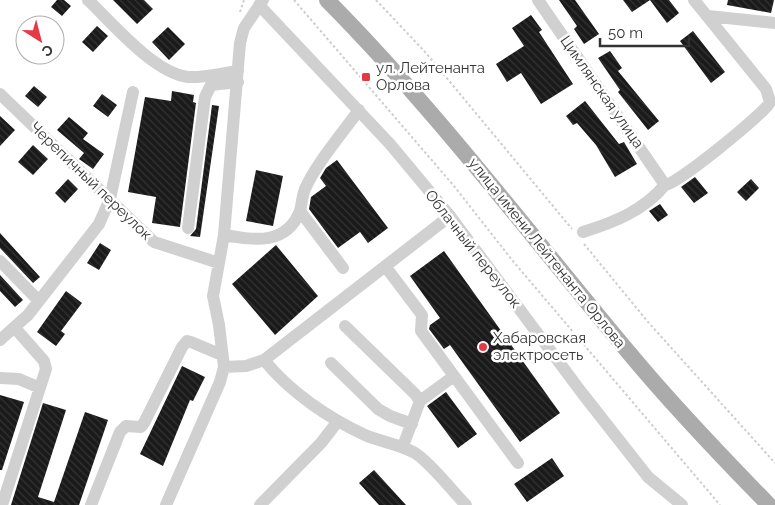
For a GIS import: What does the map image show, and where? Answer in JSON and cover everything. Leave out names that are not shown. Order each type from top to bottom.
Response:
[{"type":"main road","name":"улица имени Лейтенанта Орлова","points":[[327,0],[386,59],[454,139],[630,355],[769,505]]},
{"type":"street","points":[[88,0],[142,51],[176,74],[190,77],[238,77]]},
{"type":"street","name":"Цимлянская улица","points":[[538,0],[665,185]]},
{"type":"street","points":[[582,232],[612,223],[638,210],[656,196],[665,185],[671,185],[683,176],[768,106],[770,95],[694,0]]},
{"type":"street","points":[[166,505],[220,382],[223,361],[213,296],[224,235],[240,43],[244,28],[261,3]]},
{"type":"street","name":"Облачный переулок","points":[[261,3],[360,110],[450,216],[582,393],[648,477],[682,505]]},
{"type":"street","points":[[708,16],[775,23]]},
{"type":"street","points":[[180,81],[211,84],[238,77]]},
{"type":"street","points":[[188,228],[194,187],[198,135],[205,97],[211,84]]},
{"type":"street","points":[[0,340],[15,328],[39,301],[99,224],[110,198],[133,92]]},
{"type":"street","name":"Черепичный переулок","points":[[0,94],[154,242],[219,264]]},
{"type":"street","points":[[224,235],[264,240],[279,235],[292,225],[300,211],[305,189],[360,110]]},
{"type":"street","points":[[300,211],[343,268]]},
{"type":"street","points":[[91,505],[120,432],[126,426],[141,427],[144,424],[182,347],[187,341],[223,361],[246,366],[264,360],[450,216]]},
{"type":"street","points":[[0,261],[39,301]]},
{"type":"street","points":[[385,266],[422,315],[421,332],[518,463]]},
{"type":"street","points":[[345,326],[420,401]]},
{"type":"street","points":[[2,505],[46,369],[44,361],[15,328]]},
{"type":"street","points":[[264,360],[291,386],[338,421],[367,436],[402,446],[417,455],[466,505]]},
{"type":"street","points":[[331,363],[378,409],[412,424]]},
{"type":"street","points":[[402,446],[420,401],[454,376]]},
{"type":"street","points":[[0,378],[19,379],[40,388]]},
{"type":"street","points":[[260,505],[321,443],[338,421]]},
{"type":"path","points":[[294,0],[454,186],[537,289],[720,505]]},
{"type":"building","points":[[57,0],[64,0],[71,6],[63,15],[51,7]]},
{"type":"building","points":[[113,0],[144,0],[153,9],[137,24]]},
{"type":"building","points":[[559,0],[575,0],[599,34],[584,44],[574,29],[577,26]]},
{"type":"building","points":[[623,0],[650,0],[632,12]]},
{"type":"building","points":[[650,0],[669,0],[679,13],[667,23]]},
{"type":"building","points":[[728,0],[774,0],[771,13],[727,5]]},
{"type":"building","points":[[531,15],[542,30],[539,32],[573,84],[541,104],[521,73],[507,82],[496,64],[524,46],[512,28]]},
{"type":"building","points":[[97,26],[108,36],[93,52],[82,42]]},
{"type":"building","points":[[168,27],[185,44],[169,60],[152,42]]},
{"type":"building","points":[[693,31],[725,72],[711,83],[680,41]]},
{"type":"building","points":[[610,51],[622,68],[618,71],[659,121],[648,130],[618,92],[620,90],[598,58]]},
{"type":"building","points":[[34,86],[47,97],[38,107],[25,96]]},
{"type":"building","points":[[172,91],[194,95],[193,102],[196,103],[180,227],[152,223],[156,197],[128,192],[145,97],[171,101]]},
{"type":"building","points":[[102,94],[117,105],[108,117],[93,106]]},
{"type":"building","points":[[585,101],[619,144],[624,142],[637,164],[615,177],[596,145],[577,123],[573,125],[566,116]]},
{"type":"building","points":[[212,105],[219,106],[200,237],[190,236],[196,229]]},
{"type":"building","points":[[0,116],[15,130],[0,146]]},
{"type":"building","points":[[69,117],[88,133],[83,139],[104,154],[93,169],[79,159],[84,153],[57,130]]},
{"type":"building","points":[[33,145],[48,159],[33,175],[18,162]]},
{"type":"building","points":[[337,160],[388,228],[368,243],[360,232],[338,248],[309,209],[311,197],[326,186],[320,178],[326,168]]},
{"type":"building","points":[[256,170],[283,176],[273,226],[246,221]]},
{"type":"building","points":[[695,177],[708,193],[694,203],[681,187]]},
{"type":"building","points":[[68,179],[78,189],[65,203],[55,193]]},
{"type":"building","points":[[751,179],[759,188],[746,201],[737,192]]},
{"type":"building","points":[[660,204],[668,215],[658,222],[649,211]]},
{"type":"building","points":[[0,233],[40,277],[33,283],[0,248]]},
{"type":"building","points":[[100,243],[111,250],[99,270],[87,263]]},
{"type":"building","points":[[276,245],[318,296],[275,335],[232,284]]},
{"type":"building","name":"Хабаровская электросеть","points":[[444,251],[560,413],[520,442],[450,345],[444,349],[429,329],[430,325],[440,318],[410,276]]},
{"type":"building","points":[[0,275],[23,300],[15,307],[0,291]]},
{"type":"building","points":[[66,291],[82,303],[61,331],[65,334],[56,346],[37,332]]},
{"type":"building","points":[[182,366],[205,377],[193,401],[190,400],[163,466],[140,454]]},
{"type":"building","points":[[446,392],[477,434],[458,448],[427,406]]},
{"type":"building","points":[[0,395],[24,402],[2,470],[0,470]]},
{"type":"building","points":[[43,403],[66,410],[38,497],[54,502],[85,412],[108,420],[79,505],[11,505]]},
{"type":"building","points":[[552,458],[564,476],[527,502],[514,484]]},
{"type":"building","points":[[374,470],[406,505],[379,505],[359,483]]},
{"type":"place","name":"ул. Лейтенанта Орлова","points":[[366,77]]},
{"type":"place","name":"Хабаровская электросеть","points":[[483,347]]}]
